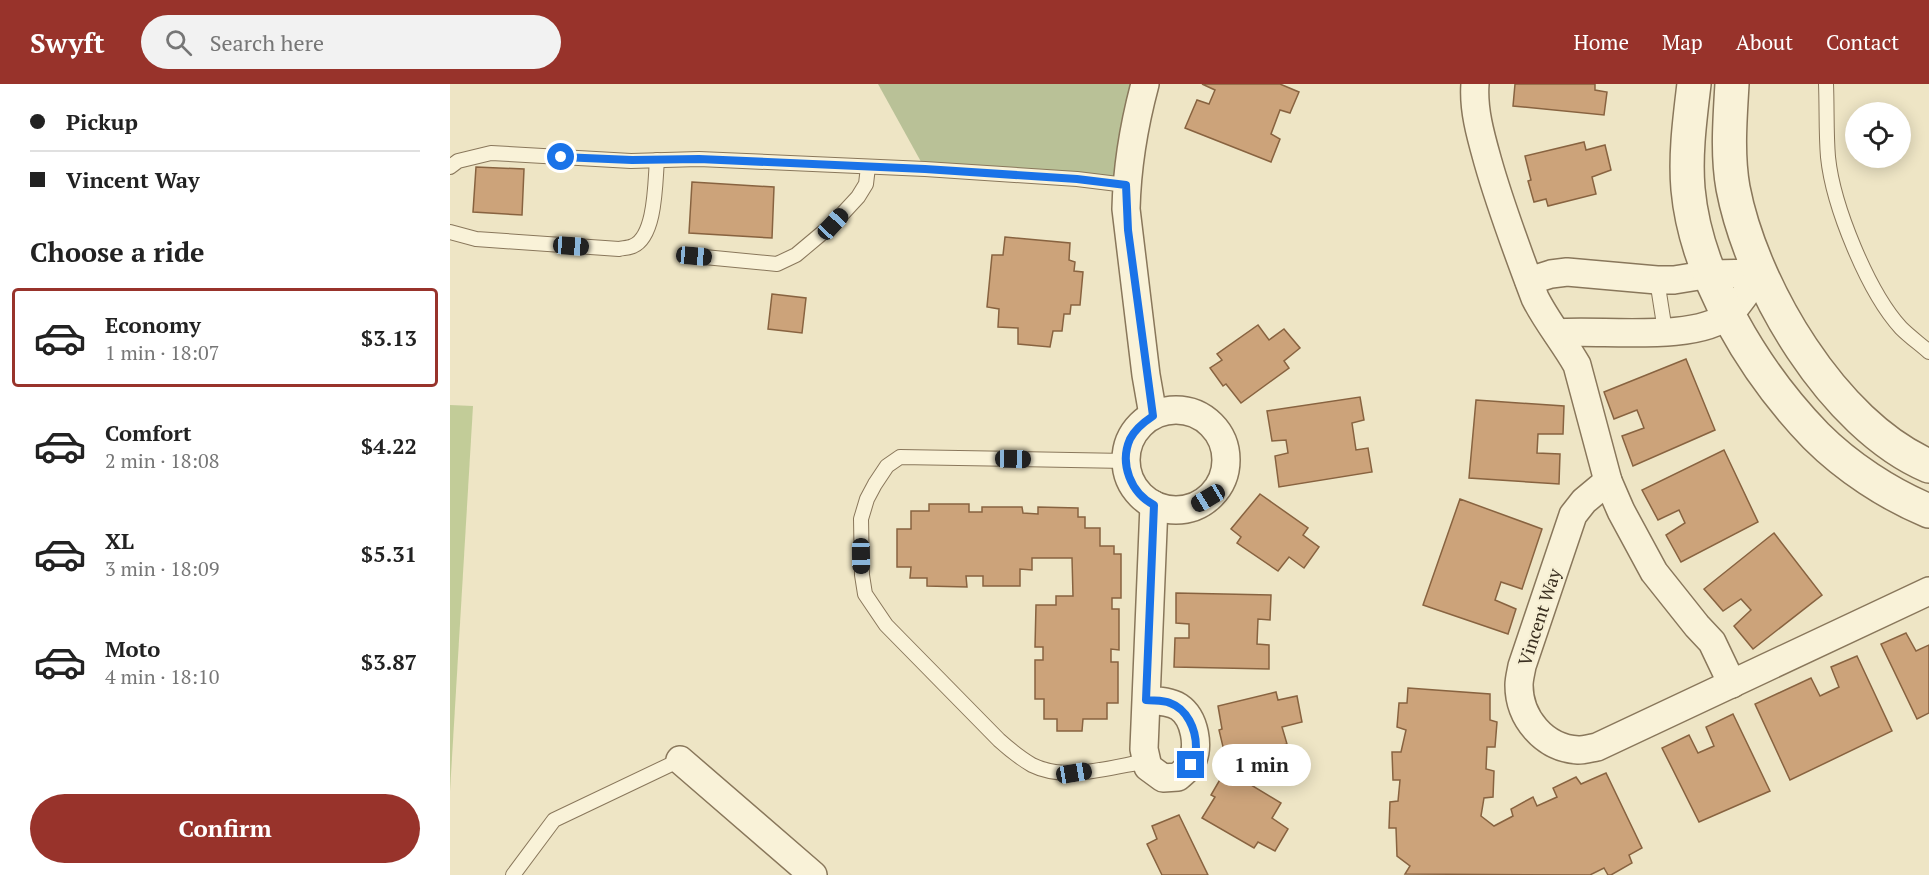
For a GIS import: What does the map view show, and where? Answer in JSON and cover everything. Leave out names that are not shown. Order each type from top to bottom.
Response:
[{"type":"street","points":[[1145,84],[1133,134],[1126,185],[1128,230],[1153,416]]},
{"type":"street","points":[[1475,84],[1476,113],[1496,192],[1543,315],[1577,365],[1608,481],[1654,572],[1696,626],[1712,642],[1732,684]]},
{"type":"street","points":[[1694,84],[1688,152],[1688,189],[1700,243],[1728,314],[1760,368],[1816,436],[1850,465],[1884,489],[1929,511]]},
{"type":"street","points":[[1732,84],[1729,157],[1733,187],[1740,219],[1760,273],[1777,310],[1800,345],[1847,405],[1873,430],[1900,451],[1929,466]]},
{"type":"street","points":[[1529,281],[1567,272],[1657,280],[1674,280],[1711,274],[1760,273]]},
{"type":"street","points":[[1557,333],[1665,331],[1712,324],[1728,314],[1760,273]]},
{"type":"street","points":[[1168,410],[1184,410],[1199,416],[1212,426],[1221,439],[1226,455],[1225,471],[1219,486],[1208,498],[1194,507],[1178,510],[1154,505],[1134,488],[1127,473],[1126,461],[1130,440],[1139,426],[1153,416],[1168,410]]},
{"type":"street","name":"Vincent Way","points":[[1608,481],[1584,501],[1573,514],[1522,666],[1519,684],[1521,702],[1528,720],[1541,736],[1555,744],[1577,750],[1597,747],[1929,591]]},
{"type":"street","points":[[1146,700],[1168,702],[1179,707],[1188,716],[1196,748],[1191,765],[1178,777],[1163,778],[1148,767],[1144,749],[1146,700],[1154,505]]},
{"type":"street","points":[[680,760],[813,875]]},
{"type":"lane","points":[[1826,84],[1828,159],[1850,240],[1884,303],[1901,327],[1929,352]]},
{"type":"lane","points":[[450,167],[458,161],[491,153],[868,167],[1077,179],[1126,185]]},
{"type":"lane","points":[[450,232],[459,236],[488,240],[619,249],[634,246],[645,236],[651,218],[657,160]]},
{"type":"lane","points":[[694,256],[777,264],[796,255],[833,224],[858,197],[866,184],[868,167]]},
{"type":"lane","points":[[1657,280],[1665,331]]},
{"type":"lane","points":[[1126,461],[900,457],[887,466],[867,499],[861,519],[862,575],[865,594],[886,626],[1015,754],[1034,766],[1074,773],[1147,761]]},
{"type":"lane","points":[[513,875],[554,820],[680,760]]},
{"type":"green space","points":[[878,84],[1145,84],[1126,185],[925,169]]},
{"type":"green space","points":[[450,405],[473,406],[450,791]]},
{"type":"building","points":[[1202,84],[1280,84],[1299,92],[1290,113],[1280,110],[1271,134],[1280,139],[1271,162],[1185,128],[1197,100],[1209,104],[1215,90]]},
{"type":"building","points":[[1515,84],[1595,84],[1595,90],[1607,92],[1604,115],[1513,106]]},
{"type":"building","points":[[1584,142],[1586,150],[1605,145],[1611,170],[1592,177],[1596,194],[1548,206],[1546,199],[1534,202],[1528,181],[1531,180],[1525,156]]},
{"type":"building","points":[[476,167],[524,169],[522,215],[473,212]]},
{"type":"building","points":[[692,182],[774,187],[772,238],[689,233]]},
{"type":"building","points":[[1005,237],[1070,243],[1069,260],[1075,262],[1074,271],[1083,272],[1080,305],[1071,305],[1070,314],[1064,314],[1062,331],[1053,331],[1050,347],[1018,344],[1018,328],[998,327],[999,309],[987,307],[992,255],[1003,255]]},
{"type":"building","points":[[772,294],[806,298],[802,333],[768,329]]},
{"type":"building","points":[[1258,325],[1269,340],[1284,329],[1300,348],[1284,361],[1289,368],[1241,403],[1226,384],[1223,386],[1210,368],[1222,360],[1217,354]]},
{"type":"building","points":[[1686,359],[1715,430],[1633,466],[1622,436],[1644,428],[1637,410],[1614,419],[1604,392]]},
{"type":"building","points":[[1360,397],[1364,420],[1352,423],[1356,450],[1368,448],[1372,472],[1279,487],[1275,456],[1288,453],[1286,440],[1272,441],[1267,411]]},
{"type":"building","points":[[1476,400],[1564,406],[1563,434],[1538,434],[1537,453],[1560,454],[1559,484],[1469,478]]},
{"type":"building","points":[[1724,450],[1758,522],[1681,562],[1666,535],[1685,523],[1679,510],[1658,520],[1642,490]]},
{"type":"building","points":[[1260,494],[1308,528],[1303,535],[1319,547],[1304,568],[1289,557],[1278,571],[1237,543],[1241,537],[1231,529]]},
{"type":"building","points":[[1460,499],[1542,529],[1522,589],[1501,582],[1495,600],[1516,609],[1508,634],[1423,605]]},
{"type":"building","points":[[929,504],[969,504],[969,512],[982,512],[982,507],[1022,507],[1023,513],[1038,514],[1038,507],[1078,508],[1078,517],[1085,517],[1085,528],[1100,528],[1100,546],[1114,546],[1114,554],[1121,554],[1121,598],[1112,598],[1112,609],[1119,609],[1119,650],[1111,649],[1111,662],[1118,662],[1118,703],[1107,703],[1107,719],[1083,719],[1082,731],[1057,731],[1057,719],[1044,719],[1044,699],[1035,699],[1035,660],[1043,660],[1043,647],[1035,647],[1036,605],[1056,605],[1056,596],[1073,596],[1072,558],[1032,558],[1032,570],[1020,569],[1020,586],[983,586],[983,576],[966,576],[967,587],[927,586],[927,578],[910,578],[911,567],[897,567],[897,529],[911,529],[911,511],[929,511]]},
{"type":"building","points":[[1774,533],[1822,595],[1753,649],[1734,626],[1751,610],[1741,599],[1723,611],[1704,589]]},
{"type":"building","points":[[1176,593],[1271,595],[1270,620],[1258,619],[1257,644],[1269,645],[1269,669],[1174,667],[1175,638],[1189,638],[1189,624],[1176,623]]},
{"type":"building","points":[[1906,633],[1916,651],[1929,645],[1929,713],[1917,719],[1881,644]]},
{"type":"building","points":[[1857,656],[1892,731],[1790,780],[1755,704],[1811,678],[1820,696],[1839,687],[1831,667]]},
{"type":"building","points":[[1408,688],[1490,694],[1490,720],[1497,722],[1495,747],[1487,747],[1486,769],[1494,771],[1493,797],[1484,798],[1481,816],[1494,826],[1513,816],[1511,809],[1533,797],[1537,806],[1557,797],[1553,788],[1576,777],[1581,784],[1606,773],[1642,848],[1629,855],[1632,863],[1611,875],[1608,875],[1604,868],[1590,875],[1405,874],[1410,866],[1397,856],[1396,828],[1389,828],[1390,802],[1398,801],[1400,780],[1393,780],[1392,752],[1401,752],[1406,730],[1397,727],[1399,703],[1407,703]]},
{"type":"building","points":[[1276,692],[1278,700],[1297,696],[1302,722],[1282,727],[1287,744],[1239,756],[1237,749],[1224,751],[1219,730],[1222,729],[1218,706]]},
{"type":"building","points":[[1733,714],[1770,791],[1699,822],[1662,748],[1689,735],[1698,753],[1714,746],[1706,727]]},
{"type":"building","points":[[1222,776],[1233,783],[1238,777],[1281,803],[1272,818],[1288,829],[1275,851],[1258,842],[1254,848],[1202,818],[1215,797],[1211,795]]},
{"type":"building","points":[[1179,815],[1208,875],[1162,875],[1147,844],[1157,839],[1152,826]]},
{"type":"route","points":[[561,157],[632,160],[699,159],[925,169],[1077,179],[1126,185],[1128,230],[1153,416],[1139,426],[1130,440],[1126,456],[1127,473],[1134,488],[1154,505],[1146,700],[1168,702],[1179,707],[1188,716],[1196,748],[1191,765]]}]
